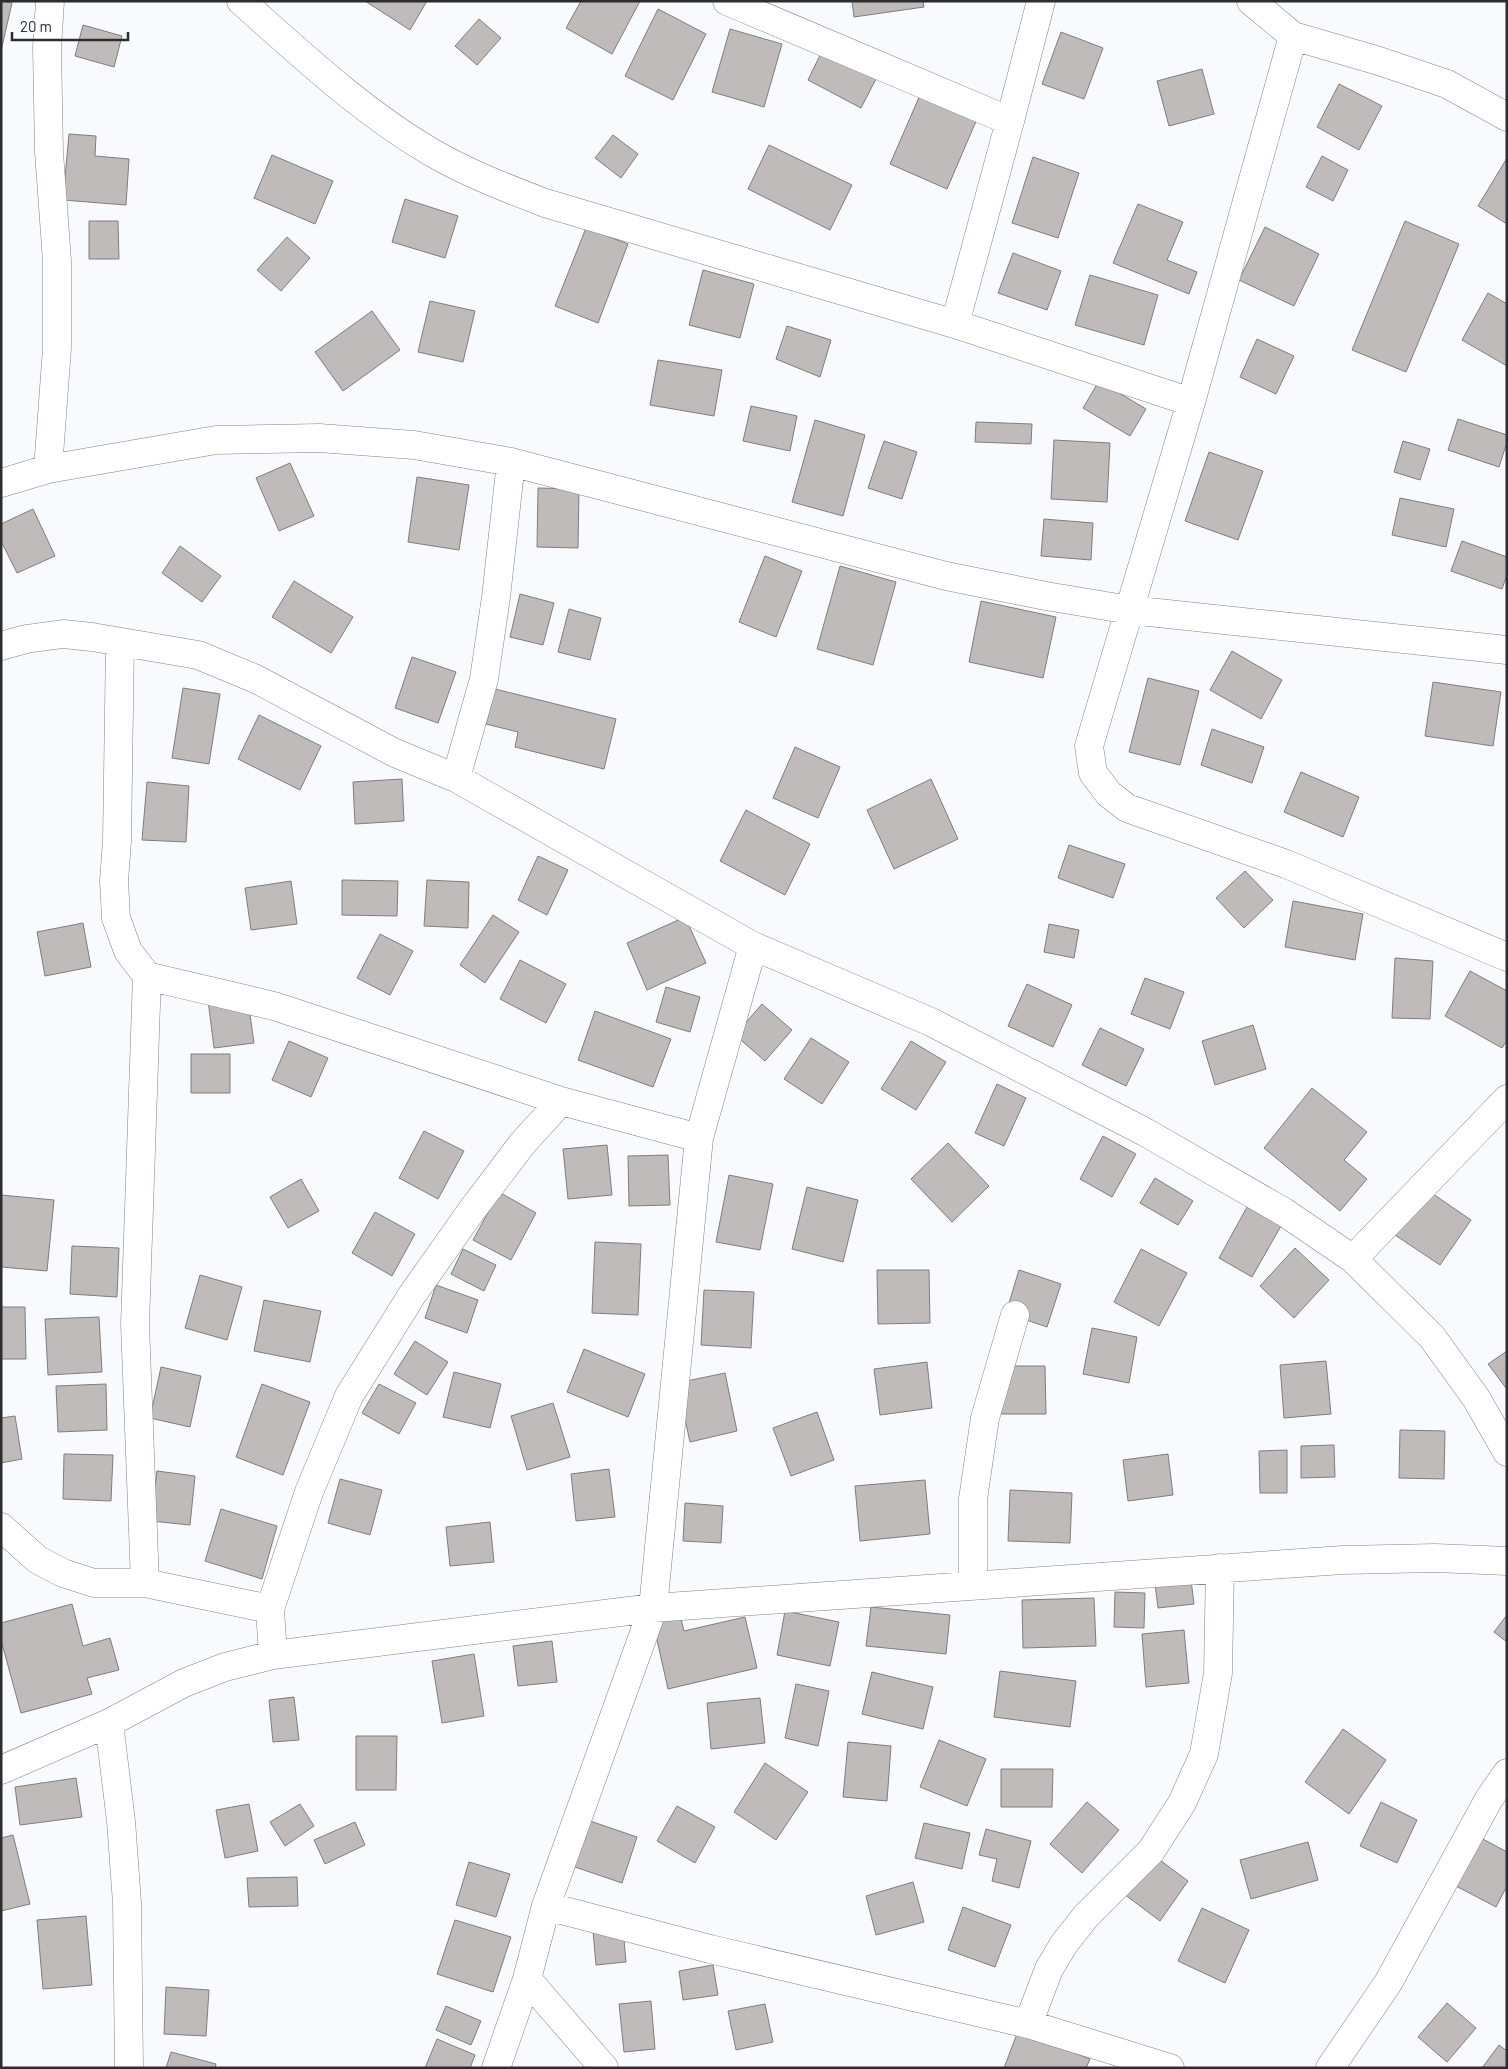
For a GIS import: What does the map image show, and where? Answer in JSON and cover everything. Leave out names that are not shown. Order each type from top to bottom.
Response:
[{"type":"street","points":[[48,469],[57,348],[57,261],[49,152],[47,48],[50,1]]},
{"type":"street","points":[[241,1],[348,96],[430,152],[484,179],[545,203],[955,324],[1191,402]]},
{"type":"street","points":[[727,1],[1010,121]]},
{"type":"street","points":[[955,324],[1042,1]]},
{"type":"street","points":[[1251,1],[1293,36],[1379,61],[1447,84],[1507,117]]},
{"type":"street","points":[[1293,36],[1191,402],[1089,746],[1093,773],[1109,794],[1127,808],[1286,864],[1507,957]]},
{"type":"street","points":[[1,483],[48,469],[216,440],[319,438],[414,445],[511,462],[946,576],[1046,596],[1130,610],[1507,650]]},
{"type":"street","points":[[456,778],[484,679],[496,597],[511,462]]},
{"type":"street","points":[[1,646],[26,639],[62,634],[120,642],[207,658],[256,679],[395,752],[456,778],[754,946],[931,1022],[1146,1132],[1284,1212],[1353,1259],[1432,1337],[1476,1398],[1507,1452]]},
{"type":"street","points":[[120,642],[117,841],[114,881],[116,918],[128,951],[148,976],[274,1006],[561,1101],[699,1138]]},
{"type":"street","points":[[496,2068],[527,1978],[546,1906],[653,1608],[699,1138],[754,946]]},
{"type":"street","points":[[145,1583],[135,1324],[148,976]]},
{"type":"street","points":[[1353,1259],[1507,1099]]},
{"type":"street","points":[[272,1655],[270,1609],[310,1492],[349,1396],[412,1295],[472,1210],[522,1144],[561,1101]]},
{"type":"street","points":[[973,1586],[973,1499],[985,1418],[1015,1315]]},
{"type":"street","points":[[1,1527],[38,1560],[63,1573],[94,1583],[145,1583],[270,1609]]},
{"type":"street","points":[[1,1770],[109,1723],[184,1683],[225,1667],[272,1655],[653,1608],[1343,1560],[1435,1558],[1507,1561]]},
{"type":"street","points":[[1028,2024],[1049,1970],[1064,1944],[1086,1916],[1151,1851],[1182,1803],[1204,1754],[1218,1673],[1220,1568]]},
{"type":"street","points":[[109,1723],[121,1821],[128,1903],[129,2068]]},
{"type":"street","points":[[1330,2068],[1388,1983],[1489,1799],[1507,1773]]},
{"type":"street","points":[[546,1906],[710,1949],[1028,2024],[1170,2068]]},
{"type":"street","points":[[527,1978],[604,2068]]},
{"type":"building","points":[[1,1],[12,3],[1,51]]},
{"type":"building","points":[[365,1],[427,1],[410,30]]},
{"type":"building","points":[[581,1],[640,1],[612,54],[566,28]]},
{"type":"building","points":[[852,1],[923,1],[924,7],[854,17]]},
{"type":"building","points":[[658,9],[706,34],[673,100],[625,76]]},
{"type":"building","points":[[479,19],[501,38],[477,65],[455,46]]},
{"type":"building","points":[[83,25],[122,36],[114,67],[75,56]]},
{"type":"building","points":[[730,29],[782,44],[764,107],[712,92]]},
{"type":"building","points":[[1061,32],[1103,48],[1084,99],[1042,84]]},
{"type":"building","points":[[823,49],[877,77],[861,108],[808,80]]},
{"type":"building","points":[[1202,69],[1214,114],[1169,126],[1157,81]]},
{"type":"building","points":[[1339,84],[1382,106],[1359,150],[1317,127]]},
{"type":"building","points":[[920,95],[977,119],[947,189],[890,164]]},
{"type":"building","points":[[69,134],[96,136],[95,156],[129,159],[126,205],[63,200]]},
{"type":"building","points":[[613,135],[638,154],[621,178],[595,158]]},
{"type":"building","points":[[769,145],[852,185],[830,230],[748,189]]},
{"type":"building","points":[[272,155],[333,181],[315,224],[254,198]]},
{"type":"building","points":[[1322,156],[1348,170],[1333,201],[1306,187]]},
{"type":"building","points":[[1033,157],[1079,173],[1058,238],[1012,223]]},
{"type":"building","points":[[1507,158],[1507,224],[1478,206]]},
{"type":"building","points":[[405,199],[458,216],[445,258],[392,242]]},
{"type":"building","points":[[1138,204],[1183,222],[1167,260],[1197,272],[1189,294],[1113,263]]},
{"type":"building","points":[[89,221],[118,221],[119,259],[89,259]]},
{"type":"building","points":[[1405,221],[1459,244],[1406,372],[1352,350]]},
{"type":"building","points":[[1265,227],[1319,254],[1294,306],[1239,280]]},
{"type":"building","points":[[586,228],[628,244],[598,323],[555,306]]},
{"type":"building","points":[[287,237],[310,258],[281,291],[257,270]]},
{"type":"building","points":[[1013,253],[1061,271],[1047,310],[998,293]]},
{"type":"building","points":[[703,270],[754,284],[740,338],[689,325]]},
{"type":"building","points":[[1090,275],[1158,295],[1144,345],[1075,325]]},
{"type":"building","points":[[1488,293],[1507,304],[1507,366],[1462,340]]},
{"type":"building","points":[[430,301],[475,311],[463,362],[418,352]]},
{"type":"building","points":[[372,311],[400,350],[343,391],[315,352]]},
{"type":"building","points":[[787,326],[831,340],[820,377],[776,359]]},
{"type":"building","points":[[1257,339],[1294,356],[1276,394],[1240,377]]},
{"type":"building","points":[[658,360],[722,370],[714,416],[650,405]]},
{"type":"building","points":[[1099,381],[1146,409],[1130,436],[1083,408]]},
{"type":"building","points":[[751,406],[797,416],[790,451],[743,441]]},
{"type":"building","points":[[1458,419],[1507,435],[1507,442],[1499,467],[1448,450]]},
{"type":"building","points":[[815,420],[865,435],[843,516],[792,502]]},
{"type":"building","points":[[976,422],[1032,424],[1031,444],[975,442]]},
{"type":"building","points":[[1054,440],[1110,443],[1107,502],[1051,499]]},
{"type":"building","points":[[884,441],[917,452],[902,499],[868,488]]},
{"type":"building","points":[[1403,441],[1430,449],[1420,480],[1394,472]]},
{"type":"building","points":[[1209,452],[1263,471],[1238,540],[1185,521]]},
{"type":"building","points":[[290,463],[314,516],[279,531],[256,478]]},
{"type":"building","points":[[417,477],[469,485],[459,550],[408,542]]},
{"type":"building","points":[[538,488],[579,489],[578,548],[537,547]]},
{"type":"building","points":[[1400,498],[1454,509],[1446,547],[1392,535]]},
{"type":"building","points":[[33,509],[55,556],[17,573],[1,541],[1,524]]},
{"type":"building","points":[[1044,519],[1093,523],[1091,560],[1041,556]]},
{"type":"building","points":[[1462,541],[1507,557],[1507,575],[1502,589],[1451,571]]},
{"type":"building","points":[[180,546],[221,576],[202,602],[162,573]]},
{"type":"building","points":[[765,556],[802,571],[776,637],[739,622]]},
{"type":"building","points":[[840,566],[896,582],[873,665],[817,649]]},
{"type":"building","points":[[294,581],[353,617],[331,653],[272,617]]},
{"type":"building","points":[[520,594],[554,603],[543,645],[510,637]]},
{"type":"building","points":[[981,601],[1056,617],[1043,678],[969,662]]},
{"type":"building","points":[[569,609],[601,618],[590,660],[558,652]]},
{"type":"building","points":[[1232,651],[1282,680],[1261,719],[1210,690]]},
{"type":"building","points":[[412,657],[456,672],[438,723],[395,708]]},
{"type":"building","points":[[1148,678],[1199,691],[1180,765],[1129,752]]},
{"type":"building","points":[[1433,682],[1501,692],[1493,746],[1425,736]]},
{"type":"building","points":[[183,688],[220,694],[209,764],[172,758]]},
{"type":"building","points":[[495,689],[616,719],[604,769],[515,747],[518,732],[486,724]]},
{"type":"building","points":[[259,715],[321,746],[300,790],[238,759]]},
{"type":"building","points":[[1212,729],[1264,747],[1252,783],[1201,765]]},
{"type":"building","points":[[795,747],[840,767],[818,818],[773,798]]},
{"type":"building","points":[[1301,772],[1359,797],[1343,837],[1284,812]]},
{"type":"building","points":[[402,779],[404,821],[355,824],[353,782]]},
{"type":"building","points":[[931,779],[958,839],[894,869],[867,810]]},
{"type":"building","points":[[147,782],[189,786],[186,842],[142,840]]},
{"type":"building","points":[[746,810],[810,844],[785,895],[720,861]]},
{"type":"building","points":[[1069,845],[1125,864],[1113,898],[1058,878]]},
{"type":"building","points":[[538,856],[568,870],[547,915],[518,900]]},
{"type":"building","points":[[1245,871],[1273,900],[1244,928],[1216,898]]},
{"type":"building","points":[[342,880],[398,881],[397,916],[342,915]]},
{"type":"building","points":[[427,880],[469,882],[468,928],[424,926]]},
{"type":"building","points":[[291,881],[297,924],[251,930],[245,888]]},
{"type":"building","points":[[1293,901],[1363,914],[1355,960],[1285,947]]},
{"type":"building","points":[[493,915],[519,932],[485,983],[460,965]]},
{"type":"building","points":[[685,917],[706,963],[647,990],[627,943]]},
{"type":"building","points":[[83,923],[91,967],[45,976],[37,932]]},
{"type":"building","points":[[1049,924],[1079,930],[1074,958],[1044,952]]},
{"type":"building","points":[[380,934],[413,951],[390,995],[357,978]]},
{"type":"building","points":[[1395,958],[1433,961],[1430,1019],[1392,1018]]},
{"type":"building","points":[[520,960],[566,984],[546,1023],[500,999]]},
{"type":"building","points":[[1470,971],[1507,991],[1507,1040],[1502,1048],[1445,1016]]},
{"type":"building","points":[[1145,978],[1184,992],[1170,1029],[1131,1014]]},
{"type":"building","points":[[1027,984],[1072,1005],[1053,1047],[1008,1026]]},
{"type":"building","points":[[666,987],[700,997],[690,1032],[656,1022]]},
{"type":"building","points":[[247,994],[254,1043],[214,1048],[208,1000]]},
{"type":"building","points":[[762,1004],[792,1030],[765,1061],[735,1035]]},
{"type":"building","points":[[595,1011],[671,1039],[653,1087],[578,1060]]},
{"type":"building","points":[[1253,1025],[1266,1069],[1215,1085],[1202,1041]]},
{"type":"building","points":[[1100,1028],[1144,1049],[1126,1086],[1082,1065]]},
{"type":"building","points":[[811,1038],[849,1062],[822,1104],[784,1079]]},
{"type":"building","points":[[289,1041],[328,1058],[311,1097],[272,1080]]},
{"type":"building","points":[[911,1041],[946,1062],[916,1110],[881,1089]]},
{"type":"building","points":[[191,1054],[230,1054],[230,1093],[191,1093]]},
{"type":"building","points":[[997,1084],[1026,1098],[1004,1146],[975,1133]]},
{"type":"building","points":[[1312,1088],[1367,1132],[1344,1160],[1367,1179],[1340,1211],[1264,1148]]},
{"type":"building","points":[[424,1131],[464,1151],[438,1199],[399,1178]]},
{"type":"building","points":[[1103,1136],[1136,1154],[1112,1197],[1080,1179]]},
{"type":"building","points":[[948,1143],[989,1186],[952,1222],[911,1179]]},
{"type":"building","points":[[607,1145],[612,1195],[568,1199],[563,1149]]},
{"type":"building","points":[[668,1155],[670,1205],[629,1206],[628,1156]]},
{"type":"building","points":[[729,1175],[773,1184],[760,1250],[716,1242]]},
{"type":"building","points":[[1155,1178],[1193,1201],[1178,1225],[1140,1203]]},
{"type":"building","points":[[301,1179],[319,1211],[288,1228],[270,1197]]},
{"type":"building","points":[[1417,1183],[1471,1220],[1440,1265],[1386,1229]]},
{"type":"building","points":[[807,1187],[858,1200],[843,1262],[792,1249]]},
{"type":"building","points":[[499,1192],[536,1213],[511,1260],[473,1240]]},
{"type":"building","points":[[1,1195],[54,1200],[47,1271],[1,1267]]},
{"type":"building","points":[[1247,1207],[1281,1226],[1252,1277],[1219,1258]]},
{"type":"building","points":[[375,1212],[415,1234],[392,1276],[352,1253]]},
{"type":"building","points":[[595,1242],[641,1244],[638,1315],[592,1313]]},
{"type":"building","points":[[72,1246],[119,1248],[117,1297],[70,1294]]},
{"type":"building","points":[[1295,1248],[1329,1280],[1294,1318],[1260,1286]]},
{"type":"building","points":[[463,1249],[496,1265],[484,1291],[451,1274]]},
{"type":"building","points":[[1141,1249],[1187,1273],[1159,1326],[1114,1302]]},
{"type":"building","points":[[877,1270],[929,1270],[930,1323],[878,1324]]},
{"type":"building","points":[[1019,1270],[1061,1284],[1047,1327],[1006,1313]]},
{"type":"building","points":[[200,1275],[242,1287],[227,1340],[185,1328]]},
{"type":"building","points":[[436,1285],[478,1300],[467,1333],[425,1318]]},
{"type":"building","points":[[704,1290],[754,1292],[751,1348],[701,1345]]},
{"type":"building","points":[[264,1300],[321,1311],[310,1362],[254,1351]]},
{"type":"building","points":[[1,1307],[25,1307],[26,1359],[1,1359]]},
{"type":"building","points":[[99,1317],[102,1372],[48,1375],[45,1319]]},
{"type":"building","points":[[1092,1328],[1137,1337],[1129,1383],[1083,1374]]},
{"type":"building","points":[[415,1341],[448,1362],[427,1395],[394,1374]]},
{"type":"building","points":[[584,1349],[645,1374],[628,1417],[567,1392]]},
{"type":"building","points":[[1507,1351],[1507,1387],[1506,1388],[1488,1364]]},
{"type":"building","points":[[1326,1361],[1331,1414],[1284,1418],[1280,1365]]},
{"type":"building","points":[[927,1362],[932,1408],[880,1415],[874,1369]]},
{"type":"building","points":[[1001,1366],[1045,1366],[1046,1414],[1001,1414]]},
{"type":"building","points":[[161,1367],[201,1376],[190,1427],[150,1418]]},
{"type":"building","points":[[454,1372],[501,1384],[490,1428],[443,1417]]},
{"type":"building","points":[[725,1373],[737,1431],[690,1442],[677,1383]]},
{"type":"building","points":[[106,1384],[107,1430],[58,1432],[56,1386]]},
{"type":"building","points":[[262,1384],[310,1402],[283,1475],[236,1457]]},
{"type":"building","points":[[379,1384],[416,1403],[399,1434],[362,1413]]},
{"type":"building","points":[[553,1403],[570,1457],[527,1470],[511,1416]]},
{"type":"building","points":[[817,1412],[834,1460],[791,1476],[773,1428]]},
{"type":"building","points":[[15,1416],[22,1459],[1,1463],[1,1418]]},
{"type":"building","points":[[1400,1430],[1445,1431],[1444,1479],[1399,1478]]},
{"type":"building","points":[[1334,1445],[1335,1477],[1301,1478],[1301,1446]]},
{"type":"building","points":[[1287,1450],[1287,1493],[1260,1493],[1259,1451]]},
{"type":"building","points":[[64,1454],[113,1455],[111,1501],[63,1499]]},
{"type":"building","points":[[1168,1454],[1173,1495],[1128,1501],[1123,1460]]},
{"type":"building","points":[[609,1469],[615,1517],[576,1521],[571,1474]]},
{"type":"building","points":[[157,1471],[195,1476],[190,1525],[151,1521]]},
{"type":"building","points":[[340,1479],[382,1490],[370,1535],[328,1523]]},
{"type":"building","points":[[925,1480],[930,1534],[860,1541],[855,1486]]},
{"type":"building","points":[[1010,1490],[1072,1493],[1070,1543],[1008,1541]]},
{"type":"building","points":[[685,1503],[723,1506],[721,1543],[683,1541]]},
{"type":"building","points":[[221,1509],[277,1526],[262,1579],[205,1561]]},
{"type":"building","points":[[490,1522],[494,1562],[450,1566],[446,1527]]},
{"type":"building","points":[[1191,1580],[1194,1604],[1158,1608],[1155,1584]]},
{"type":"building","points":[[1115,1592],[1145,1593],[1144,1628],[1114,1627]]},
{"type":"building","points":[[1094,1598],[1096,1646],[1023,1648],[1022,1600]]},
{"type":"building","points":[[72,1604],[83,1646],[110,1638],[119,1670],[87,1678],[92,1694],[21,1713],[1,1640],[1,1623]]},
{"type":"building","points":[[871,1607],[950,1615],[946,1654],[866,1646]]},
{"type":"building","points":[[785,1611],[839,1622],[830,1666],[777,1655]]},
{"type":"building","points":[[680,1615],[684,1631],[745,1617],[757,1668],[668,1689],[653,1622]]},
{"type":"building","points":[[1507,1615],[1507,1642],[1494,1632]]},
{"type":"building","points":[[1184,1630],[1189,1683],[1146,1687],[1142,1634]]},
{"type":"building","points":[[552,1641],[557,1682],[518,1686],[513,1646]]},
{"type":"building","points":[[474,1654],[484,1716],[442,1723],[432,1661]]},
{"type":"building","points":[[1000,1671],[1076,1681],[1070,1727],[994,1717]]},
{"type":"building","points":[[872,1672],[933,1687],[923,1729],[862,1714]]},
{"type":"building","points":[[796,1684],[829,1691],[818,1746],[785,1738]]},
{"type":"building","points":[[294,1697],[299,1740],[273,1742],[269,1700]]},
{"type":"building","points":[[760,1698],[765,1743],[711,1749],[707,1703]]},
{"type":"building","points":[[1343,1729],[1386,1760],[1349,1814],[1305,1782]]},
{"type":"building","points":[[356,1736],[397,1736],[396,1790],[356,1790]]},
{"type":"building","points":[[939,1740],[986,1759],[967,1806],[920,1787]]},
{"type":"building","points":[[848,1742],[891,1746],[887,1801],[843,1797]]},
{"type":"building","points":[[765,1763],[808,1792],[776,1840],[734,1812]]},
{"type":"building","points":[[1001,1769],[1053,1769],[1052,1807],[1001,1807]]},
{"type":"building","points":[[76,1778],[82,1817],[20,1825],[15,1787]]},
{"type":"building","points":[[1087,1802],[1119,1830],[1082,1873],[1050,1844]]},
{"type":"building","points":[[1381,1802],[1417,1820],[1397,1863],[1360,1846]]},
{"type":"building","points":[[249,1804],[258,1851],[225,1858],[216,1810]]},
{"type":"building","points":[[300,1804],[314,1826],[285,1846],[270,1822]]},
{"type":"building","points":[[677,1806],[715,1827],[695,1863],[657,1841]]},
{"type":"building","points":[[587,1820],[637,1837],[622,1883],[572,1866]]},
{"type":"building","points":[[355,1822],[365,1845],[325,1864],[314,1840]]},
{"type":"building","points":[[924,1823],[970,1833],[962,1869],[915,1858]]},
{"type":"building","points":[[986,1829],[1031,1841],[1019,1888],[992,1881],[997,1859],[979,1855]]},
{"type":"building","points":[[13,1835],[30,1904],[1,1911],[1,1838]]},
{"type":"building","points":[[1479,1837],[1507,1852],[1507,1886],[1496,1907],[1454,1885]]},
{"type":"building","points":[[1308,1842],[1318,1880],[1251,1899],[1240,1860]]},
{"type":"building","points":[[1153,1855],[1188,1881],[1160,1921],[1124,1894]]},
{"type":"building","points":[[469,1862],[510,1874],[496,1917],[456,1905]]},
{"type":"building","points":[[297,1877],[298,1906],[249,1907],[247,1878]]},
{"type":"building","points":[[913,1882],[924,1922],[876,1935],[866,1896]]},
{"type":"building","points":[[963,1907],[1011,1925],[995,1967],[948,1950]]},
{"type":"building","points":[[1202,1908],[1249,1930],[1225,1983],[1178,1961]]},
{"type":"building","points":[[86,1916],[92,1985],[43,1989],[37,1920]]},
{"type":"building","points":[[455,1920],[511,1937],[493,1992],[437,1974]]},
{"type":"building","points":[[623,1929],[626,1962],[596,1965],[593,1931]]},
{"type":"building","points":[[713,1965],[718,1995],[683,2000],[679,1971]]},
{"type":"building","points":[[166,1987],[209,1990],[206,2036],[164,2034]]},
{"type":"building","points":[[651,2001],[655,2049],[624,2052],[619,2004]]},
{"type":"building","points":[[1447,2003],[1476,2028],[1447,2062],[1418,2037]]},
{"type":"building","points":[[765,2004],[773,2042],[736,2050],[728,2011]]},
{"type":"building","points":[[446,2006],[481,2021],[471,2045],[436,2030]]},
{"type":"building","points":[[1018,2031],[1090,2059],[1086,2068],[1004,2068]]},
{"type":"building","points":[[437,2039],[475,2055],[470,2068],[425,2068]]},
{"type":"building","points":[[1499,2045],[1507,2051],[1507,2068],[1482,2068]]},
{"type":"building","points":[[171,2052],[216,2064],[215,2068],[166,2068]]}]
